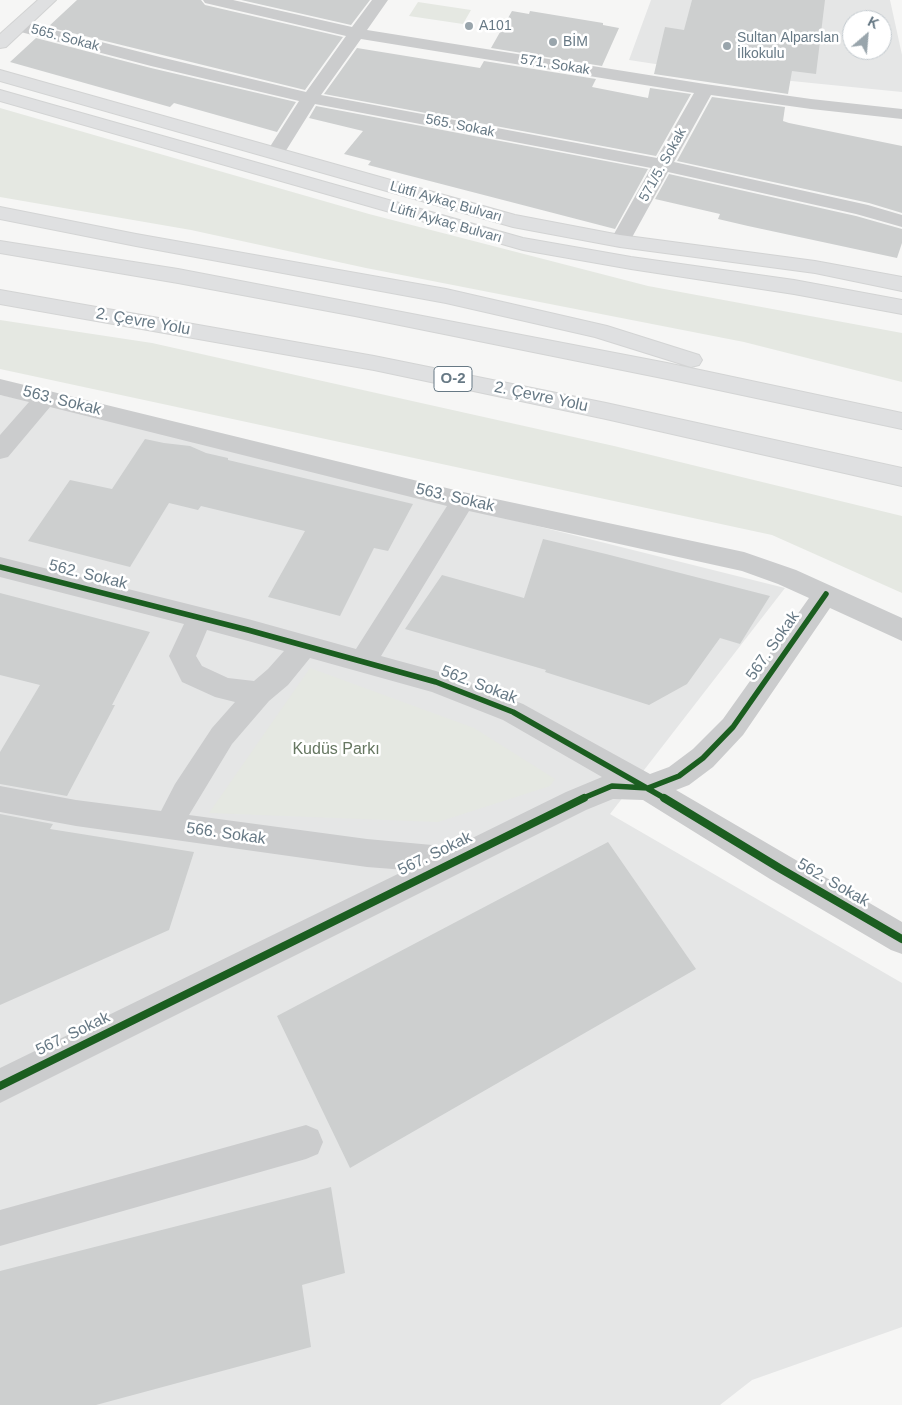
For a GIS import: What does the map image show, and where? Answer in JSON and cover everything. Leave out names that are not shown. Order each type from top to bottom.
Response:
[{"type":"main road","points":[[0,43],[48,0]]},
{"type":"main road","name":"Lütfi Aykaç Bulvarı","points":[[0,75],[513,220],[620,241],[781,262],[902,284]]},
{"type":"main road","name":"Lüfti Aykaç Bulvarı","points":[[0,95],[488,235],[572,254],[760,282],[902,307]]},
{"type":"main road","points":[[0,213],[136,240],[446,296],[589,329],[751,378],[837,407]]},
{"type":"main road","points":[[0,246],[178,276],[355,309],[658,369],[902,421]]},
{"type":"main road","points":[[760,282],[902,318]]},
{"type":"main road","name":"2. Çevre Yolu","points":[[0,297],[374,363],[606,411],[902,477]]},
{"type":"street","name":"571. Sokak","points":[[213,0],[356,33],[705,89],[811,104],[902,114]]},
{"type":"street","points":[[275,153],[310,98],[380,0]]},
{"type":"street","name":"565. Sokak","points":[[19,26],[157,62],[310,98],[663,165],[861,209],[902,221]]},
{"type":"street","name":"571/5. Sokak","points":[[620,241],[705,89]]},
{"type":"street","name":"563. Sokak","points":[[0,387],[463,501],[744,562],[826,594],[902,630]]},
{"type":"street","points":[[0,451],[46,397]]},
{"type":"street","points":[[363,662],[463,501]]},
{"type":"street","name":"562. Sokak","points":[[0,567],[200,618],[436,682],[513,712],[648,788],[781,869],[902,938]]},
{"type":"street","name":"567. Sokak","points":[[0,1086],[453,860],[576,801],[612,786],[648,788],[679,776],[703,758],[733,727],[826,594]]},
{"type":"street","points":[[200,618],[182,656],[192,674],[225,689],[259,693]]},
{"type":"street","points":[[169,826],[185,793],[222,736],[259,693],[278,677],[304,646]]},
{"type":"street","name":"566. Sokak","points":[[0,799],[76,813],[367,853],[453,860]]},
{"type":"street","points":[[0,1228],[306,1142]]},
{"type":"shaded area","name":"Sultan Alparslan İlkokulu","points":[[651,0],[890,0],[902,55],[902,92],[721,74],[629,60]]},
{"type":"shaded area","points":[[0,395],[65,408],[785,588],[610,814],[902,983],[902,1327],[752,1380],[720,1405],[0,1405]]},
{"type":"green space","points":[[418,2],[471,10],[463,24],[409,16]]},
{"type":"green space","points":[[0,108],[369,214],[648,286],[902,333],[902,382],[744,342],[366,268],[191,230],[0,197]]},
{"type":"green space","points":[[0,320],[152,343],[614,446],[902,516],[902,593],[772,535],[0,369]]},
{"type":"green space","name":"Kudüs Parkı","points":[[310,668],[474,728],[555,779],[550,786],[438,822],[209,813]]},
{"type":"building","points":[[77,0],[201,0],[205,5],[343,37],[305,90],[48,27]]},
{"type":"building","points":[[241,0],[370,0],[351,25]]},
{"type":"building","points":[[692,0],[825,0],[816,74],[792,71],[788,94],[654,74],[665,27],[684,30]]},
{"type":"building","points":[[512,11],[529,14],[530,11],[603,23],[603,25],[619,28],[602,66],[491,48]]},
{"type":"building","points":[[36,38],[151,68],[296,102],[277,132],[174,103],[170,107],[10,62]]},
{"type":"building","points":[[357,48],[480,68],[484,61],[596,79],[592,87],[648,98],[650,88],[691,94],[656,156],[324,94]]},
{"type":"building","points":[[712,97],[785,107],[783,121],[789,123],[902,146],[902,213],[869,203],[677,161]]},
{"type":"building","points":[[316,106],[648,169],[615,229],[368,165],[371,161],[344,154],[363,131],[309,118]]},
{"type":"building","points":[[669,174],[856,216],[902,229],[902,243],[897,258],[718,219],[720,214],[655,199]]},
{"type":"building","points":[[145,439],[190,446],[206,453],[228,458],[228,460],[413,504],[388,551],[374,548],[340,616],[268,597],[305,531],[201,506],[198,510],[169,503],[130,567],[28,541],[70,480],[112,489]]},
{"type":"building","points":[[543,539],[770,596],[740,644],[720,638],[687,684],[649,705],[545,672],[546,670],[405,629],[442,575],[524,598]]},
{"type":"building","points":[[0,593],[150,632],[112,705],[115,705],[67,796],[0,784],[0,752],[40,685],[0,675]]},
{"type":"building","points":[[0,814],[53,824],[50,829],[194,852],[169,930],[0,1005]]},
{"type":"building","points":[[608,842],[696,969],[350,1168],[277,1016]]},
{"type":"building","points":[[331,1187],[345,1273],[302,1285],[311,1347],[96,1405],[0,1405],[0,1271]]},
{"type":"cycle path","points":[[0,567],[248,630],[436,682],[513,712],[648,788],[781,869],[902,939]]},
{"type":"cycle path","points":[[0,1086],[576,801],[612,786],[648,788],[679,776],[703,758],[733,727],[826,594]]},
{"type":"place","name":"A101","points":[[469,26]]},
{"type":"place","name":"BİM","points":[[553,42]]},
{"type":"place","name":"Sultan Alparslan İlkokulu","points":[[727,46]]}]
